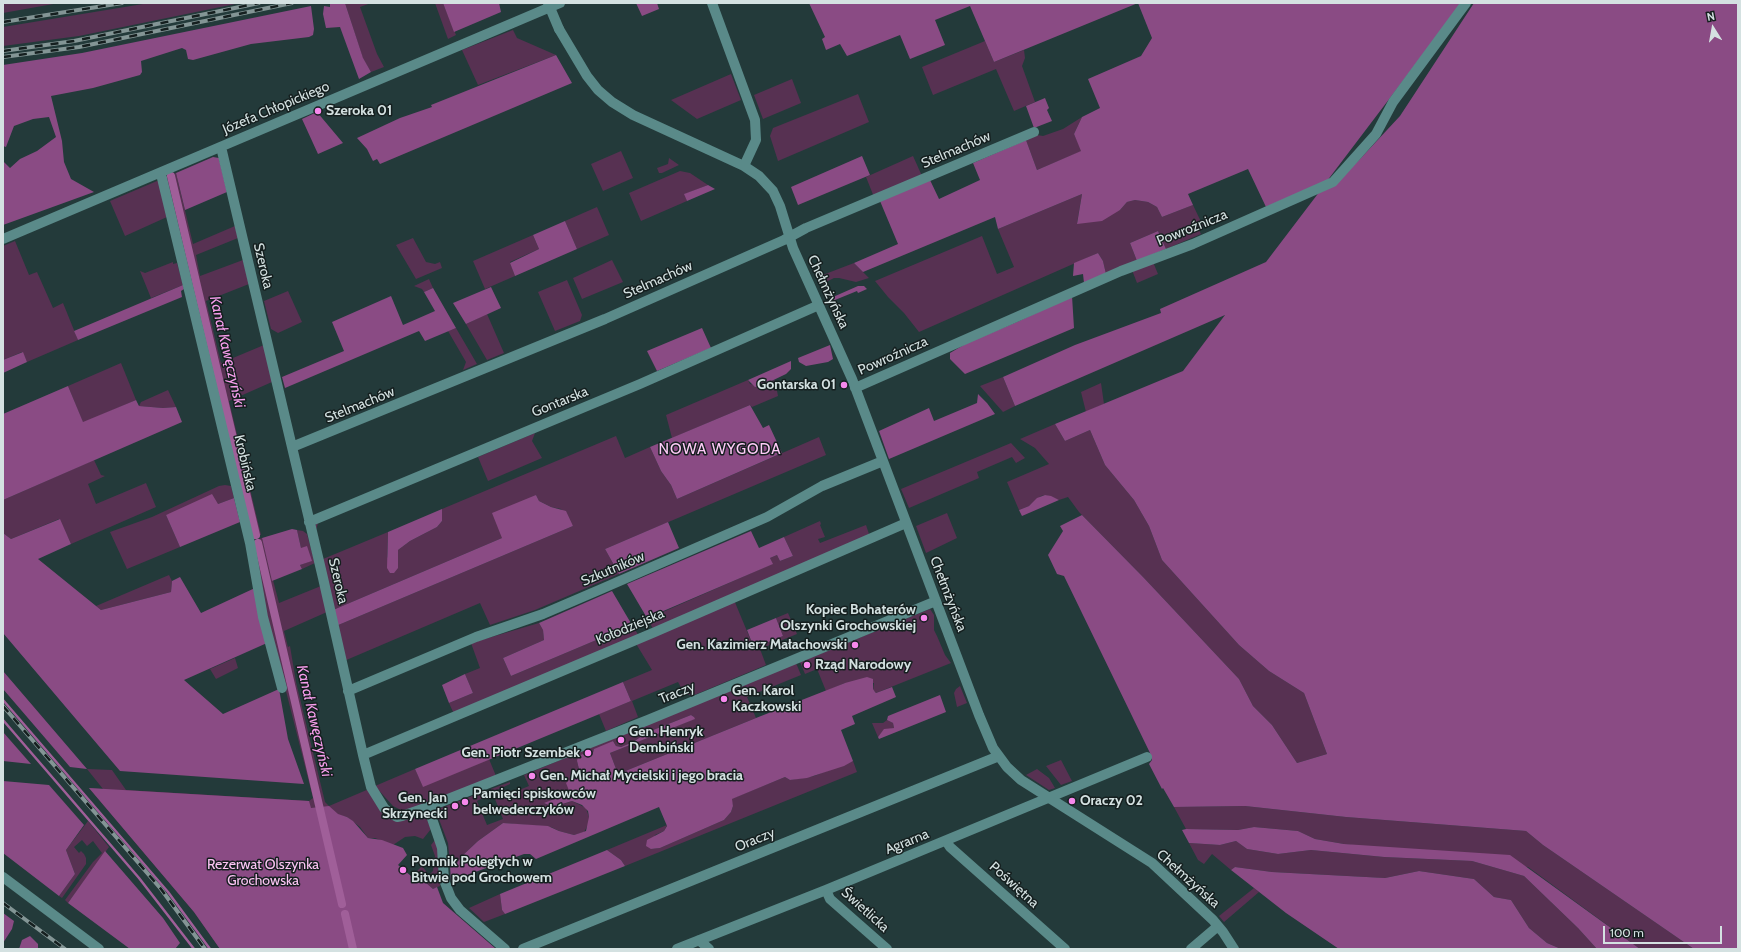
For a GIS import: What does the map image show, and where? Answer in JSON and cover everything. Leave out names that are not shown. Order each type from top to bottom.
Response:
[{"type":"street","name":"Chełmżyńska","points":[[548,3],[559,29],[587,76],[598,90],[612,102],[633,115],[744,166],[759,176],[773,191],[780,206],[789,238],[820,305],[855,388],[988,737],[999,756],[1021,780],[1152,863],[1218,926],[1234,949]]},
{"type":"street","name":"Józefa Chłopickiego","points":[[3,239],[160,174],[560,3]]},
{"type":"street","points":[[712,3],[747,95],[756,124],[755,143],[744,166]]},
{"type":"street","name":"Powroźnicza","points":[[855,388],[1121,271],[1193,244],[1333,182],[1376,134],[1393,102],[1466,3]]},
{"type":"street","name":"Stelmachów","points":[[292,448],[605,319],[789,238],[806,228],[1034,132]]},
{"type":"street","name":"Szeroka","points":[[221,147],[371,787],[380,802],[390,813],[397,816],[402,816],[428,807]]},
{"type":"street","name":"Krobińska","points":[[160,174],[250,543],[263,617],[282,688]]},
{"type":"street","name":"Gontarska","points":[[309,522],[640,384],[820,305]]},
{"type":"street","name":"Szkutników","points":[[348,691],[476,637],[543,614],[599,590],[767,517],[822,486],[883,461]]},
{"type":"street","name":"Kołodziejska","points":[[363,755],[662,629],[906,523]]},
{"type":"street","name":"Traczy","points":[[428,807],[662,714],[936,601]]},
{"type":"street","name":"Oraczy","points":[[523,949],[999,756]]},
{"type":"street","name":"Agrarna","points":[[677,949],[946,841],[1047,797],[1147,757]]},
{"type":"street","points":[[428,807],[442,848],[444,880],[451,898],[460,910],[505,949]]},
{"type":"street","name":"Poświętna","points":[[946,841],[950,847],[1065,949]]},
{"type":"street","points":[[3,878],[99,949]]},
{"type":"street","name":"Świetlicka","points":[[826,890],[830,899],[888,949]]},
{"type":"street","points":[[1191,949],[1218,926]]},
{"type":"street","points":[[699,940],[709,949]]},
{"type":"green space","points":[[3,3],[59,3],[3,13]]},
{"type":"green space","points":[[149,3],[240,3],[79,36],[3,46],[3,27]]},
{"type":"green space","points":[[330,3],[345,3],[363,58],[371,72],[359,79],[340,27],[326,28],[323,14],[324,6],[330,7]]},
{"type":"green space","points":[[345,3],[371,3],[360,7],[377,54],[384,67],[371,72],[363,59]]},
{"type":"green space","points":[[435,3],[443,3],[456,35],[448,39]]},
{"type":"green space","points":[[443,3],[499,3],[501,12],[454,32]]},
{"type":"green space","points":[[636,3],[657,3],[659,9],[642,16]]},
{"type":"green space","points":[[809,3],[1138,3],[994,62],[970,6],[935,20],[945,45],[910,59],[900,35],[847,56],[840,44],[826,50],[822,39],[825,37]]},
{"type":"green space","points":[[1138,3],[1462,3],[1327,181],[1266,207],[1248,169],[1188,194],[1193,205],[1162,217],[1157,207],[1148,202],[1135,200],[1127,202],[1120,210],[1102,221],[1077,224],[1082,194],[998,229],[995,217],[863,272],[854,263],[898,244],[880,201],[930,180],[939,199],[980,180],[973,163],[1026,140],[1037,170],[1081,151],[1074,134],[1082,117],[1100,108],[1088,79],[1141,56],[1152,38]]},
{"type":"green space","points":[[1474,3],[1738,3],[1738,949],[1694,949],[1543,845],[1526,831],[1346,817],[1245,806],[1174,807],[1163,788],[1162,789],[1149,764],[1152,760],[1150,753],[1064,576],[1057,574],[1048,555],[1063,531],[1060,526],[1082,515],[1144,578],[1239,679],[1253,706],[1272,725],[1297,763],[1327,754],[1304,693],[1269,671],[1239,645],[1162,560],[1149,526],[1134,500],[1105,465],[1090,430],[1065,441],[1055,424],[1183,371],[1225,315],[1015,406],[1003,377],[1075,345],[1161,313],[1160,309],[1266,262],[1320,191],[1333,186],[1400,116]]},
{"type":"green space","points":[[311,6],[314,29],[313,35],[309,37],[251,44],[193,60],[188,59],[186,50],[182,48],[141,61],[142,72],[140,75],[93,88],[51,96],[62,141],[64,162],[71,179],[94,192],[3,225],[3,161],[10,168],[20,159],[37,151],[56,137],[49,117],[33,119],[14,126],[6,147],[3,146],[3,65],[82,53]]},
{"type":"green space","points":[[513,30],[517,38],[556,55],[478,85],[462,50]]},
{"type":"green space","points":[[985,41],[994,62],[1024,50],[1025,58],[1022,66],[1035,102],[1014,111],[996,69],[933,95],[922,67]]},
{"type":"green space","points":[[556,55],[572,83],[380,164],[377,159],[373,161],[367,149],[357,138],[400,118],[432,107],[431,105]]},
{"type":"green space","points":[[731,74],[741,100],[697,119],[671,100]]},
{"type":"green space","points":[[792,79],[801,103],[763,119],[754,95]]},
{"type":"green space","points":[[858,94],[869,122],[778,161],[770,136],[773,128]]},
{"type":"green space","points":[[1045,98],[1049,108],[1047,110],[1052,121],[1034,128],[1026,106]]},
{"type":"green space","points":[[317,112],[343,143],[318,154],[302,119]]},
{"type":"green space","points":[[1082,117],[1074,134],[1082,151],[1037,170],[1026,140],[1037,135],[1043,136],[1063,129]]},
{"type":"green space","points":[[621,151],[633,178],[603,191],[591,164]]},
{"type":"green space","points":[[862,156],[870,175],[798,205],[791,187]]},
{"type":"green space","points":[[913,156],[922,176],[874,197],[866,177]]},
{"type":"green space","points":[[213,157],[219,158],[227,192],[185,210],[176,173]]},
{"type":"green space","points":[[669,158],[679,165],[659,173],[657,168],[668,164]]},
{"type":"green space","points":[[680,171],[690,173],[708,185],[685,194],[687,201],[641,221],[629,193]]},
{"type":"green space","points":[[176,173],[193,244],[235,226],[238,238],[196,255],[200,276],[243,260],[249,284],[206,301],[221,363],[264,345],[272,382],[229,401],[261,535],[254,536],[252,534],[164,177]]},
{"type":"green space","points":[[157,181],[159,182],[167,217],[125,236],[110,201]]},
{"type":"green space","points":[[708,185],[715,189],[687,201],[684,194]]},
{"type":"green space","points":[[1082,194],[1077,223],[1120,210],[1127,202],[1135,200],[1148,202],[1157,207],[1162,217],[1193,205],[1203,226],[1198,228],[1201,234],[1166,249],[1158,231],[1130,243],[1137,261],[1106,274],[1103,261],[1098,253],[919,332],[875,281],[982,236],[997,274],[1014,267],[998,229]]},
{"type":"green space","points":[[597,207],[609,235],[577,249],[565,221]]},
{"type":"green space","points":[[565,221],[577,249],[515,276],[510,263],[539,249],[533,235]]},
{"type":"green space","points":[[1158,231],[1166,249],[1137,261],[1130,243]]},
{"type":"green space","points":[[533,235],[539,249],[510,262],[515,276],[485,289],[473,261]]},
{"type":"green space","points":[[413,238],[426,262],[435,264],[440,262],[442,268],[416,279],[396,245]]},
{"type":"green space","points":[[15,241],[29,275],[37,272],[53,308],[63,303],[78,340],[27,362],[22,352],[3,360],[3,246]]},
{"type":"green space","points":[[1098,253],[1103,261],[1106,274],[1084,283],[1083,274],[1073,276],[1074,263]]},
{"type":"green space","points":[[612,260],[623,282],[582,299],[573,278]]},
{"type":"green space","points":[[173,262],[173,264],[177,263],[183,285],[151,298],[140,271],[145,273]]},
{"type":"green space","points":[[1153,262],[1158,274],[1137,283],[1132,270]]},
{"type":"green space","points":[[854,263],[869,278],[856,282],[834,278],[828,281],[826,291],[820,276]]},
{"type":"green space","points":[[429,279],[433,288],[424,292],[422,289],[414,286]]},
{"type":"green space","points":[[567,280],[582,315],[580,321],[555,331],[538,292]]},
{"type":"green space","points":[[183,285],[184,289],[181,291],[182,297],[78,340],[74,331]]},
{"type":"green space","points":[[858,286],[864,286],[867,289],[858,293],[857,291],[830,302],[829,300],[833,297]]},
{"type":"green space","points":[[491,287],[501,308],[466,324],[453,303]]},
{"type":"green space","points":[[433,288],[456,328],[425,341],[419,331],[285,388],[282,377],[344,351],[332,322],[391,296],[403,325],[435,311],[424,292]]},
{"type":"green space","points":[[288,291],[302,322],[278,333],[271,329],[264,301]]},
{"type":"green space","points":[[1072,296],[1074,328],[965,374],[950,359],[950,353],[967,343]]},
{"type":"green space","points":[[487,314],[504,353],[487,360],[466,324]]},
{"type":"green space","points":[[456,328],[477,364],[463,370],[466,362],[448,331]]},
{"type":"green space","points":[[702,328],[711,348],[657,371],[647,351]]},
{"type":"green space","points":[[830,345],[833,359],[828,362],[806,366],[799,362],[798,358]]},
{"type":"green space","points":[[23,352],[27,362],[3,373],[3,360]]},
{"type":"green space","points":[[791,361],[791,369],[786,374],[761,386],[755,387],[748,380]]},
{"type":"green space","points":[[121,363],[136,400],[83,423],[68,386]]},
{"type":"green space","points":[[1003,377],[1015,406],[1003,412],[980,386]]},
{"type":"green space","points":[[748,380],[750,384],[761,386],[775,380],[778,396],[752,407],[750,405],[672,438],[666,415]]},
{"type":"green space","points":[[1101,383],[1104,404],[1086,412],[1081,392]]},
{"type":"green space","points":[[68,386],[83,422],[136,400],[139,406],[163,408],[176,407],[182,422],[3,500],[3,414]]},
{"type":"green space","points":[[168,390],[176,407],[163,408],[139,406],[141,402]]},
{"type":"green space","points":[[978,394],[995,414],[889,459],[879,431],[929,408],[934,421],[977,403]]},
{"type":"green space","points":[[750,405],[763,428],[769,425],[782,453],[677,499],[671,485],[661,471],[650,447]]},
{"type":"green space","points":[[1055,424],[1065,441],[1090,430],[1105,465],[1134,500],[1149,526],[1162,560],[1239,645],[1269,671],[1304,693],[1327,754],[1297,763],[1272,725],[1253,706],[1239,679],[1144,578],[1079,512],[1068,497],[1059,500],[1045,495],[1041,496],[1029,506],[1019,510],[1007,482],[1049,464],[1035,448],[1020,439]]},
{"type":"green space","points":[[535,433],[532,441],[542,458],[488,481],[478,457]]},
{"type":"green space","points":[[616,436],[625,458],[650,447],[661,471],[671,485],[677,499],[819,437],[826,455],[605,549],[619,574],[535,610],[490,625],[480,603],[344,661],[336,626],[573,526],[561,509],[551,507],[539,501],[536,495],[502,538],[333,610],[315,526],[316,524],[318,523],[316,530],[323,559],[388,532],[387,557],[398,568],[398,550],[410,541],[437,527],[442,521],[442,509]]},
{"type":"green space","points":[[1011,443],[1025,458],[1016,463],[1012,457],[977,472],[979,478],[909,508],[901,489]]},
{"type":"green space","points":[[94,460],[101,475],[105,476],[88,484],[96,504],[146,483],[156,507],[71,544],[59,519],[11,539],[3,533],[3,500]]},
{"type":"green space","points":[[219,486],[231,486],[234,498],[218,504],[166,515],[180,547],[127,569],[110,532],[152,517]]},
{"type":"green space","points":[[212,494],[218,504],[234,498],[240,522],[180,547],[166,515]]},
{"type":"green space","points":[[536,495],[539,501],[551,507],[566,511],[573,526],[336,626],[333,610],[502,538],[492,513]]},
{"type":"green space","points":[[1045,495],[1059,500],[1022,516],[1019,510],[1029,506],[1037,498]]},
{"type":"green space","points":[[442,509],[442,521],[437,527],[410,541],[398,550],[398,568],[394,573],[390,573],[387,568],[388,532]]},
{"type":"green space","points":[[947,513],[957,538],[926,553],[916,526]]},
{"type":"green space","points":[[60,519],[71,544],[38,559],[101,610],[171,592],[172,581],[180,577],[201,613],[255,588],[267,643],[184,680],[223,714],[279,689],[288,739],[304,784],[120,771],[3,633],[3,533],[11,539]]},
{"type":"green space","points":[[820,521],[825,537],[818,539],[820,543],[866,525],[870,537],[654,630],[647,619],[772,564],[770,558],[777,555],[780,561],[793,556],[784,537]]},
{"type":"green space","points":[[668,522],[679,548],[619,574],[605,549]]},
{"type":"green space","points":[[292,529],[297,530],[301,548],[307,546],[312,561],[300,565],[302,569],[272,581],[262,538]]},
{"type":"green space","points":[[297,530],[303,531],[307,534],[315,563],[302,569],[300,565],[311,561],[301,548]]},
{"type":"green space","points":[[751,531],[759,548],[784,537],[793,556],[780,561],[777,555],[770,558],[773,564],[647,618],[627,584]]},
{"type":"green space","name":"Rezerwat Olszynka Grochowska","points":[[262,538],[279,603],[321,586],[327,612],[284,631],[288,647],[290,646],[296,682],[325,802],[329,806],[369,789],[388,815],[421,815],[426,817],[431,829],[423,839],[415,836],[405,837],[393,845],[375,838],[368,838],[360,827],[347,817],[339,815],[496,949],[220,949],[194,912],[89,788],[103,789],[87,769],[112,770],[126,790],[309,801],[313,798],[266,612],[253,541]]},
{"type":"green space","points":[[169,575],[172,581],[171,592],[101,610],[96,606]]},
{"type":"green space","points":[[612,591],[632,625],[511,676],[503,658],[544,640],[543,630],[539,623]]},
{"type":"green space","points":[[734,600],[754,648],[783,636],[776,618],[788,613],[797,634],[760,649],[766,665],[692,696],[684,693],[678,682],[632,701],[638,717],[606,731],[599,714],[631,701],[623,682],[652,670],[635,642]]},
{"type":"green space","points":[[930,609],[934,615],[934,630],[945,655],[951,663],[876,693],[873,690],[874,683],[845,683],[826,691],[817,669],[805,674],[800,662]]},
{"type":"green space","points":[[776,618],[783,636],[754,648],[747,630]]},
{"type":"green space","points":[[539,623],[543,630],[544,640],[503,658],[511,676],[632,625],[639,636],[454,714],[449,703],[473,693],[465,674],[480,668],[471,643]]},
{"type":"green space","points":[[235,658],[238,668],[216,679],[210,669]]},
{"type":"green space","points":[[796,663],[801,675],[747,697],[756,718],[618,774],[610,753],[694,719],[694,717],[691,715],[648,732],[633,742],[621,747],[616,746],[613,741],[593,751],[592,756],[577,761],[580,773],[575,777],[570,793],[544,804],[558,806],[572,801],[586,808],[589,823],[584,832],[574,835],[551,827],[503,823],[478,841],[462,856],[457,863],[450,866],[448,843],[437,814],[438,809],[483,792],[486,796],[477,801],[487,825],[503,819],[491,789],[510,782],[510,784],[497,790],[495,794],[497,799],[529,786],[524,775]]},
{"type":"green space","points":[[3,671],[87,769],[70,767],[3,689]]},
{"type":"green space","points":[[465,674],[473,693],[449,703],[442,685]]},
{"type":"green space","points":[[867,677],[873,679],[873,689],[876,693],[892,687],[896,697],[852,716],[855,724],[841,730],[853,761],[844,766],[807,778],[790,780],[785,777],[732,799],[733,806],[731,812],[724,820],[660,848],[651,849],[646,846],[647,840],[664,831],[667,826],[659,807],[536,859],[530,854],[524,854],[451,881],[450,866],[457,863],[462,856],[478,841],[503,823],[548,826],[574,835],[586,831],[589,817],[588,811],[582,805],[572,801],[553,807],[544,803],[570,793],[566,783],[580,773],[577,761],[578,756],[583,754],[586,757],[592,756],[594,749],[613,741],[616,746],[621,747],[633,742],[648,732],[691,715],[694,717],[695,719],[610,753],[618,774],[845,683]]},
{"type":"green space","points":[[623,682],[631,701],[423,787],[415,769]]},
{"type":"green space","points":[[960,686],[967,703],[957,707],[954,693]]},
{"type":"green space","points":[[940,695],[946,712],[879,739],[878,737],[884,729],[894,728],[893,723],[887,720],[888,716]]},
{"type":"green space","points":[[887,720],[893,723],[894,728],[883,731],[878,737],[872,723],[883,723]]},
{"type":"green space","points":[[3,732],[31,764],[3,761]]},
{"type":"green space","points":[[489,759],[496,776],[409,810],[401,810],[393,806],[375,786],[415,769],[423,786]]},
{"type":"green space","points":[[1061,760],[1072,781],[1061,785],[1046,766]]},
{"type":"green space","points":[[853,761],[857,772],[625,866],[621,860],[607,850],[667,825],[664,831],[655,835],[651,849],[660,848],[724,820],[731,812],[733,806],[731,799],[785,777],[790,780],[814,776]]},
{"type":"green space","points":[[1037,769],[1049,778],[1055,788],[1049,790],[1026,775]]},
{"type":"green space","points":[[3,781],[49,785],[84,825],[66,850],[75,874],[59,896],[3,853]]},
{"type":"green space","name":"Rezerwat Olszynka Grochowska","points":[[89,788],[309,801],[311,808],[329,806],[338,814],[353,821],[368,838],[382,840],[403,848],[407,855],[398,865],[411,876],[415,873],[433,889],[437,887],[443,903],[496,949],[220,949],[194,912]]},
{"type":"green space","points":[[1245,806],[1346,817],[1526,831],[1543,845],[1694,949],[1640,949],[1528,867],[1344,844],[1315,839],[1298,831],[1254,827],[1238,830],[1186,829],[1174,807]]},
{"type":"green space","points":[[88,821],[109,847],[68,903],[65,900],[93,862],[102,853],[93,841],[87,846],[82,840],[74,847],[79,853],[81,851],[84,854],[86,864],[62,898],[59,896],[75,874],[66,850]]},
{"type":"green space","points":[[1254,827],[1298,831],[1315,839],[1344,844],[1510,855],[1640,949],[1597,949],[1578,928],[1524,876],[1472,861],[1384,857],[1311,850],[1278,854],[1247,849],[1236,841],[1220,845],[1189,843],[1182,830],[1238,830]]},
{"type":"green space","points":[[435,840],[439,855],[440,886],[433,889],[415,873],[422,866],[429,875],[433,871],[435,856],[431,845]]},
{"type":"green space","points":[[1236,841],[1247,849],[1278,854],[1311,850],[1384,857],[1472,861],[1524,876],[1578,928],[1597,949],[1561,949],[1547,943],[1529,928],[1511,900],[1494,897],[1474,879],[1419,871],[1385,878],[1272,872],[1235,867],[1231,870],[1212,854],[1204,864],[1198,860],[1189,843],[1220,845]]},
{"type":"green space","points":[[607,850],[621,860],[625,866],[505,914],[502,910],[500,894]]},
{"type":"green space","points":[[105,851],[163,918],[180,943],[175,949],[130,949],[68,903]]},
{"type":"green space","points":[[1235,867],[1272,872],[1385,878],[1419,871],[1474,879],[1494,897],[1511,900],[1529,928],[1547,943],[1561,949],[1339,949],[1286,913],[1231,870]]},
{"type":"green space","points":[[1254,888],[1259,892],[1224,922],[1219,916]]},
{"type":"green space","points":[[500,894],[502,910],[505,914],[484,922],[469,908]]},
{"type":"green space","points":[[3,913],[14,921],[12,929],[3,943]]},
{"type":"green space","points":[[30,936],[38,944],[38,949],[19,949],[22,940]]},
{"type":"waterway","name":"Kanał Kawęczyński","points":[[171,176],[256,535]]},
{"type":"waterway","name":"Kanał Kawęczyński","points":[[258,543],[342,904]]},
{"type":"waterway","points":[[3,700],[168,892],[210,949]]},
{"type":"waterway","points":[[3,720],[139,878],[194,949]]},
{"type":"waterway","name":"Kanał Kawęczyński","points":[[345,914],[353,949]]},
{"type":"railway","points":[[3,22],[122,3]]},
{"type":"railway","points":[[3,51],[74,41],[259,3]]},
{"type":"railway","points":[[3,57],[79,47],[292,3]]},
{"type":"railway","points":[[3,706],[161,889],[205,949]]},
{"type":"railway","points":[[3,903],[65,949]]},
{"type":"place","name":"Szeroka 01","points":[[318,111]]},
{"type":"place","name":"Gontarska 01","points":[[844,385]]},
{"type":"place","name":"Kopiec Bohaterów Olszynki Grochowskiej","points":[[924,618]]},
{"type":"place","name":"Gen. Kazimierz Małachowski","points":[[855,645]]},
{"type":"place","name":"Rząd Narodowy","points":[[807,665]]},
{"type":"place","name":"Gen. Karol Kaczkowski","points":[[724,699]]},
{"type":"place","name":"Gen. Henryk Dembiński","points":[[621,740]]},
{"type":"place","name":"Gen. Piotr Szembek","points":[[588,753]]},
{"type":"place","name":"Gen. Michał Mycielski i jego bracia","points":[[532,776]]},
{"type":"place","name":"Oraczy 02","points":[[1072,801]]},
{"type":"place","name":"Pamięci spiskowców belwederczyków","points":[[465,802]]},
{"type":"place","name":"Gen. Jan Skrzynecki","points":[[455,806]]},
{"type":"place","name":"Pomnik Poległych w Bitwie pod Grochowem","points":[[403,870]]},
{"type":"district","name":"NOWA WYGODA","points":[[720,450]]}]
